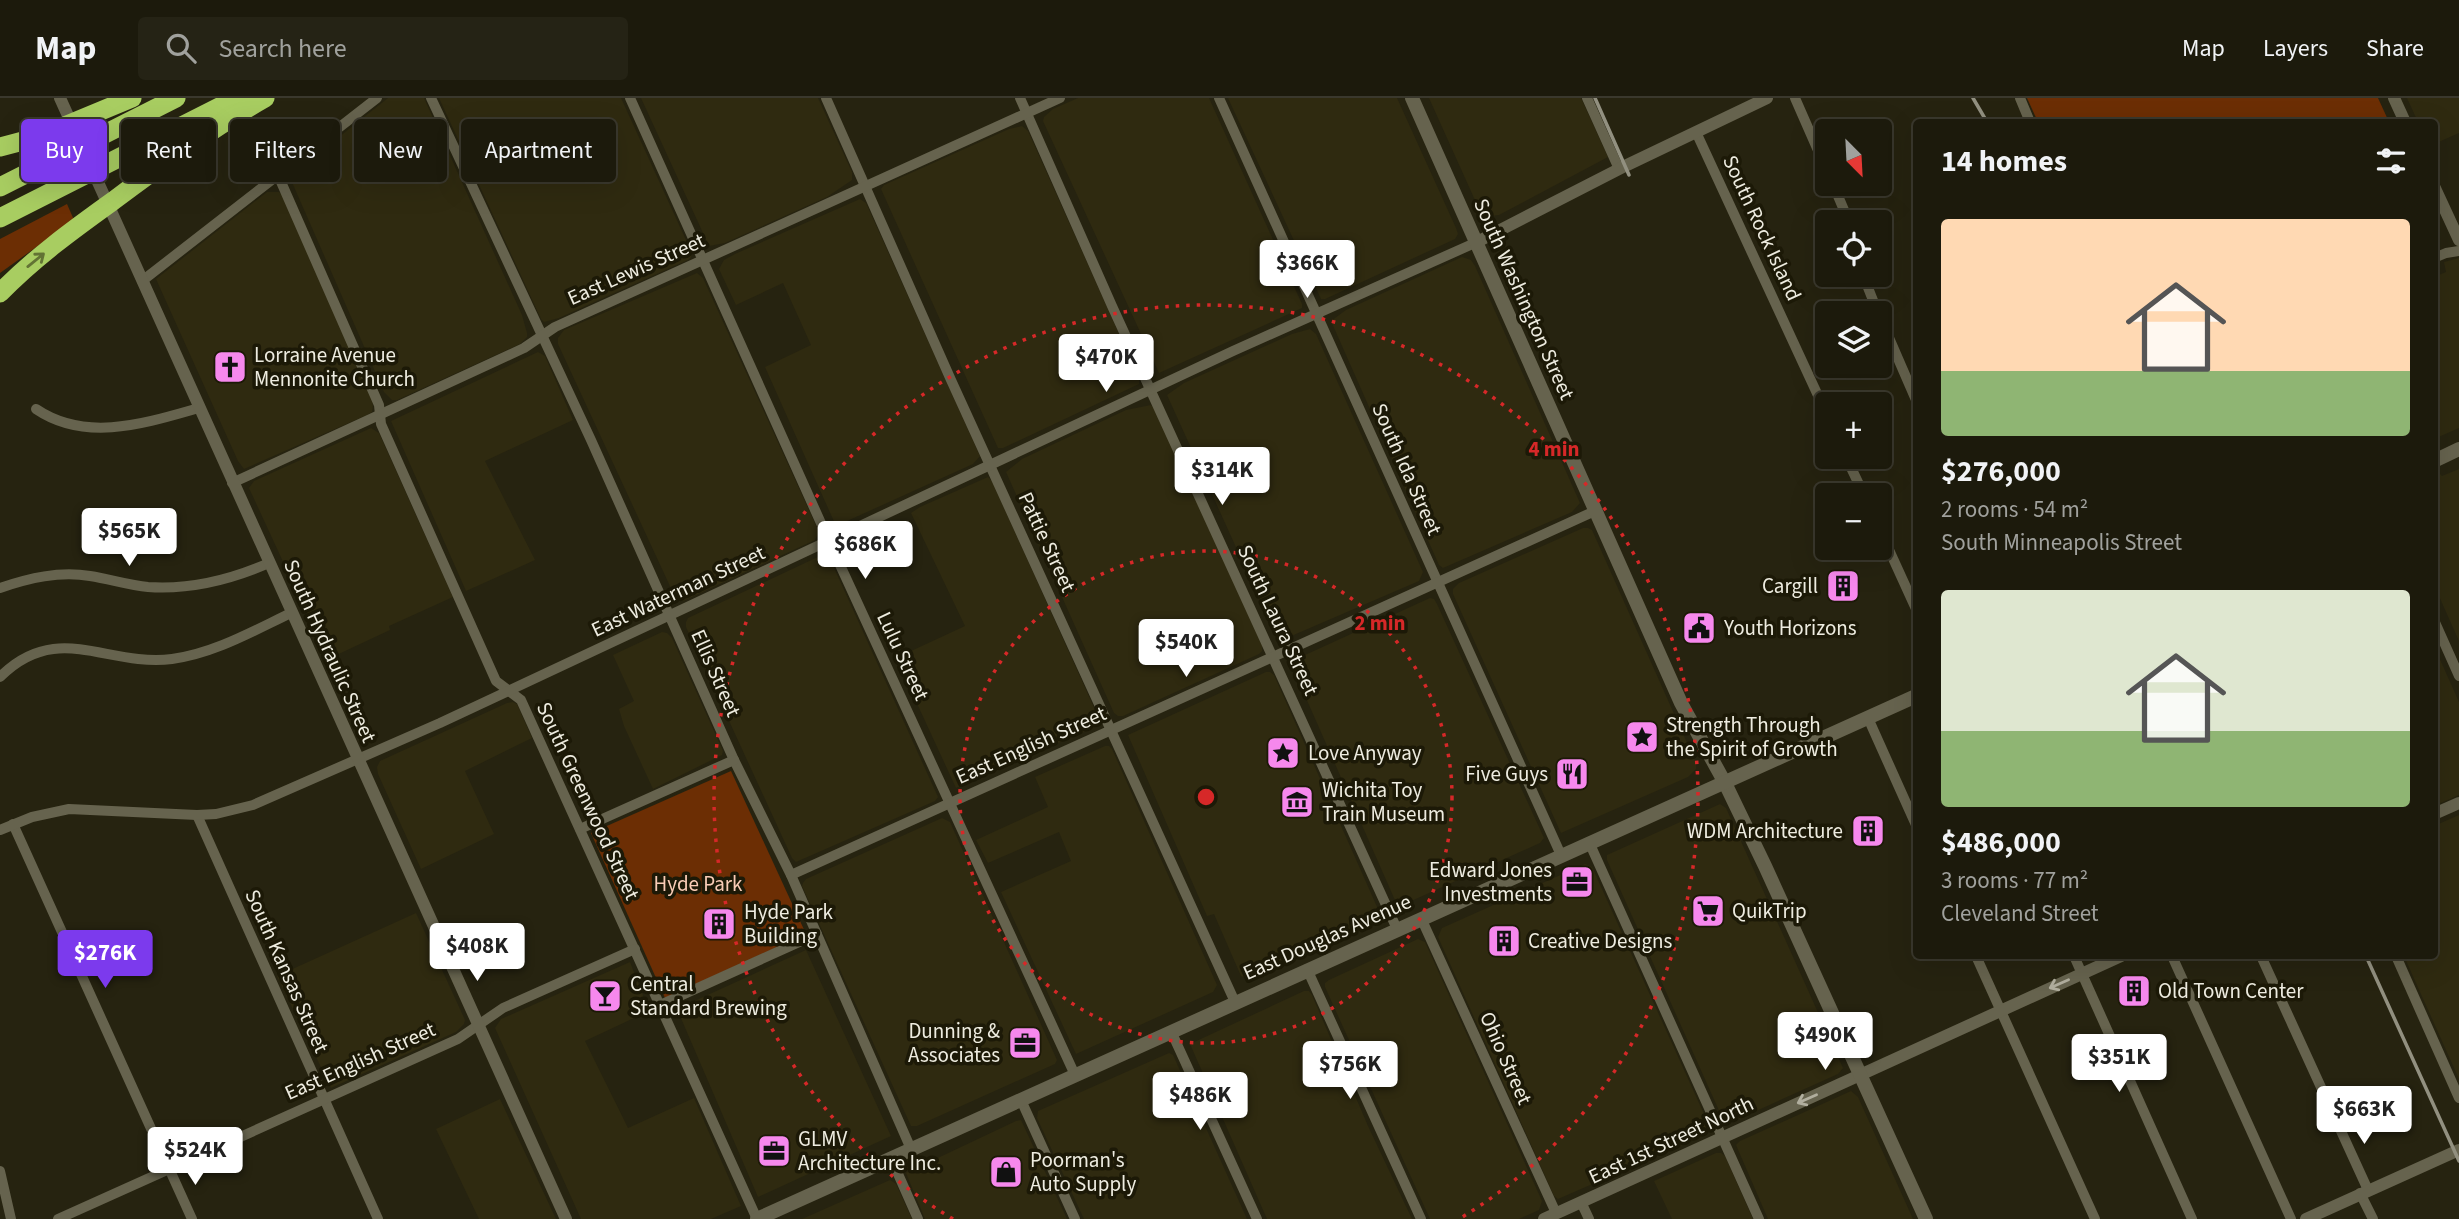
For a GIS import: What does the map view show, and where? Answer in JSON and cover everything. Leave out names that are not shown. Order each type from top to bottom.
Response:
[{"type":"highway","points":[[0,187],[176,98]]},
{"type":"highway","points":[[0,218],[237,98]]},
{"type":"highway","points":[[0,293],[15,277],[145,177],[265,98]]},
{"type":"highway","points":[[0,148],[38,137],[124,101]]},
{"type":"main road","name":"South Washington Street","points":[[1412,98],[1681,703],[1725,783],[1926,1219]]},
{"type":"main road","points":[[2438,459],[2459,449]]},
{"type":"main road","name":"East Douglas Avenue","points":[[757,1219],[1913,697]]},
{"type":"street","name":"South Hydraulic Street","points":[[60,98],[566,1219]]},
{"type":"street","points":[[340,127],[377,98]]},
{"type":"street","name":"Ellis Street","points":[[431,98],[734,760],[791,876],[911,1149]]},
{"type":"street","name":"Lulu Street","points":[[630,98],[829,541],[1075,1075]]},
{"type":"street","name":"Pattie Street","points":[[825,98],[1236,1002]]},
{"type":"street","name":"South Laura Street","points":[[1020,98],[1150,390],[1397,929]]},
{"type":"street","name":"East Lewis Street","points":[[232,483],[524,348],[555,327],[1060,98]]},
{"type":"street","name":"South Ida Street","points":[[1219,98],[1561,855]]},
{"type":"street","points":[[1587,98],[1619,169]]},
{"type":"street","name":"East Waterman Street","points":[[0,830],[69,809],[197,815],[253,806],[510,691],[1150,390],[1477,242],[1619,169],[1767,98]]},
{"type":"street","points":[[1795,98],[1815,144]]},
{"type":"street","points":[[2020,98],[2029,119]]},
{"type":"street","points":[[2393,98],[2404,119]]},
{"type":"street","name":"South Rock Island","points":[[1696,132],[1816,392]]},
{"type":"street","points":[[142,281],[269,182]]},
{"type":"street","name":"South Greenwood Street","points":[[281,182],[379,405],[384,430],[496,681],[521,700],[757,1219]]},
{"type":"street","points":[[2438,195],[2459,240]]},
{"type":"street","points":[[2438,256],[2459,251]]},
{"type":"street","points":[[1892,345],[1913,393]]},
{"type":"street","points":[[36,409],[61,423],[117,428],[143,424],[199,408]]},
{"type":"street","name":"East English Street","points":[[791,876],[1595,511]]},
{"type":"street","points":[[1892,556],[1913,602]]},
{"type":"street","points":[[0,588],[24,580],[63,574],[90,576],[148,587],[194,586],[228,579],[269,563]]},
{"type":"street","points":[[0,677],[22,658],[44,650],[64,647],[149,660],[193,655],[221,646],[291,613]]},
{"type":"street","points":[[2438,629],[2459,676]]},
{"type":"street","points":[[1868,718],[1913,818]]},
{"type":"street","points":[[580,829],[734,760]]},
{"type":"street","points":[[2438,812],[2459,803]]},
{"type":"street","name":"South Kansas Street","points":[[197,815],[378,1219]]},
{"type":"street","points":[[13,824],[191,1219]]},
{"type":"street","points":[[1589,842],[1759,1219]]},
{"type":"street","name":"Ohio Street","points":[[1421,918],[1550,1216]]},
{"type":"street","points":[[660,1005],[817,934]]},
{"type":"street","name":"East English Street","points":[[58,1219],[458,1039],[503,1007],[635,949]]},
{"type":"street","points":[[1977,959],[2095,1219]]},
{"type":"street","points":[[2075,959],[2192,1219]]},
{"type":"street","name":"East 1st Street North","points":[[1550,1216],[2114,959]]},
{"type":"street","points":[[2173,959],[2291,1219]]},
{"type":"street","points":[[2262,959],[2332,1115],[2373,1219]]},
{"type":"street","points":[[2397,959],[2459,1098]]},
{"type":"street","points":[[1307,969],[1421,1219]]},
{"type":"street","points":[[1171,1031],[1257,1219]]},
{"type":"street","points":[[1021,1100],[1075,1219]]},
{"type":"street","points":[[2306,1219],[2459,1150]]},
{"type":"street","points":[[891,1158],[918,1219]]},
{"type":"street","points":[[0,1171],[11,1219]]},
{"type":"street","points":[[1581,1202],[1589,1219]]},
{"type":"shaded area","points":[[388,98],[424,98],[433,119],[362,119]]},
{"type":"shaded area","points":[[439,98],[621,98],[691,251],[691,257],[559,318],[544,322],[478,182],[616,182],[616,119],[461,119],[461,146]]},
{"type":"shaded area","points":[[641,98],[818,98],[852,172],[852,180],[827,197],[725,243],[709,246]]},
{"type":"shaded area","points":[[1078,98],[1209,98],[1302,308],[1159,373],[1043,121],[1053,109]]},
{"type":"shaded area","points":[[1228,98],[1397,98],[1456,228],[1458,234],[1455,239],[1321,299]]},
{"type":"shaded area","points":[[1429,98],[1581,98],[1608,157],[1499,215],[1490,216],[1479,209]]},
{"type":"shaded area","points":[[2407,98],[2459,98],[2459,133],[2438,142],[2438,119],[2417,119]]},
{"type":"shaded area","points":[[354,125],[354,182],[447,182],[447,149],[522,315],[527,337],[520,344],[397,400],[392,400],[384,392],[292,182],[340,182],[340,136]]},
{"type":"shaded area","points":[[1022,126],[1028,131],[1139,378],[1139,384],[998,448],[881,189],[884,185],[1009,129]]},
{"type":"shaded area","points":[[267,192],[279,192],[283,196],[371,394],[373,406],[372,412],[367,415],[244,469],[156,279]]},
{"type":"shaded area","points":[[860,199],[866,203],[980,456],[973,464],[836,526],[765,367],[811,345],[783,283],[736,305],[719,269],[724,260],[735,254]]},
{"type":"shaded area","points":[[1462,257],[1471,260],[1475,266],[1580,503],[1572,512],[1443,568],[1439,565],[1331,321],[1346,310]]},
{"type":"shaded area","points":[[2459,258],[2459,428],[2438,437],[2438,275],[2446,272],[2444,262]]},
{"type":"shaded area","points":[[697,273],[703,278],[819,532],[815,540],[683,601],[675,597],[558,344],[558,338],[564,330]]},
{"type":"shaded area","points":[[1310,329],[1316,334],[1423,572],[1419,581],[1282,640],[1274,631],[1167,395],[1184,383],[1292,334]]},
{"type":"shaded area","points":[[538,352],[545,356],[573,420],[485,461],[535,560],[466,591],[391,421]]},
{"type":"shaded area","points":[[1151,405],[1262,645],[1262,651],[1118,716],[1114,713],[1006,472],[1022,459],[1126,410]]},
{"type":"shaded area","points":[[371,428],[379,433],[453,597],[389,626],[390,630],[328,659],[249,488],[254,481]]},
{"type":"shaded area","points":[[2459,469],[2459,641],[2438,594],[2438,473],[2442,476]]},
{"type":"shaded area","points":[[988,477],[1100,721],[1099,725],[956,788],[896,658],[965,626],[911,513]]},
{"type":"shaded area","points":[[1583,528],[1592,530],[1696,763],[1696,769],[1688,777],[1561,833],[1453,589],[1459,583]]},
{"type":"shaded area","points":[[827,555],[830,559],[938,797],[935,801],[796,862],[686,622],[688,618]]},
{"type":"shaded area","points":[[1430,598],[1437,604],[1544,838],[1540,843],[1398,907],[1291,664],[1294,660]]},
{"type":"shaded area","points":[[662,632],[672,638],[723,751],[722,755],[653,789],[624,726],[619,709],[634,701],[613,655]]},
{"type":"shaded area","points":[[2438,655],[2459,702],[2459,795],[2438,804]]},
{"type":"shaded area","points":[[1266,672],[1274,675],[1378,914],[1376,918],[1244,977],[1241,976],[1214,914],[1207,916],[1128,735]]},
{"type":"shaded area","points":[[513,702],[517,704],[532,738],[465,771],[494,834],[421,869],[378,774],[380,761]]},
{"type":"shaded area","points":[[1105,746],[1112,749],[1217,985],[1213,992],[1076,1054],[1001,892],[1071,861],[1059,832],[988,863],[976,840],[1048,807],[1035,777]]},
{"type":"shaded area","points":[[1720,804],[1726,808],[1843,1068],[1838,1074],[1734,1121],[1724,1119],[1721,1115],[1607,860],[1607,855]]},
{"type":"shaded area","points":[[2459,815],[2459,1079],[2405,959],[2438,959],[2438,824]]},
{"type":"shaded area","points":[[942,818],[950,822],[1057,1060],[1055,1064],[917,1126],[911,1126],[802,886],[806,879]]},
{"type":"shaded area","points":[[1585,864],[1592,867],[1709,1125],[1709,1131],[1558,1199],[1554,1196],[1438,937],[1442,928]]},
{"type":"shaded area","points":[[416,913],[465,1020],[464,1024],[456,1032],[331,1088],[277,976]]},
{"type":"shaded area","points":[[1418,939],[1425,942],[1542,1201],[1539,1210],[1519,1219],[1430,1219],[1325,987],[1329,980]]},
{"type":"shaded area","points":[[806,950],[891,1136],[758,1197],[677,1009]]},
{"type":"shaded area","points":[[630,962],[649,1011],[585,1041],[628,1128],[694,1098],[741,1206],[711,1219],[581,1219],[495,1028],[501,1019]]},
{"type":"shaded area","points":[[1309,991],[1312,995],[1368,1126],[1412,1219],[1267,1219],[1190,1044]]},
{"type":"shaded area","points":[[1169,1053],[1173,1055],[1247,1219],[1084,1219],[1037,1118],[1038,1111]]},
{"type":"shaded area","points":[[1851,1091],[1858,1097],[1913,1219],[1768,1219],[1736,1145]]},
{"type":"shaded area","points":[[500,1099],[556,1219],[479,1219],[436,1129]]},
{"type":"shaded area","points":[[1021,1120],[1067,1219],[925,1219],[906,1173]]},
{"type":"shaded area","points":[[1716,1153],[1725,1156],[1753,1219],[1672,1219],[1654,1181]]},
{"type":"shaded area","points":[[890,1180],[896,1184],[912,1219],[802,1219]]},
{"type":"green space","points":[[2027,98],[2378,98],[2388,119],[2037,119]]},
{"type":"green space","points":[[67,204],[74,220],[0,273],[0,239]]},
{"type":"green space","name":"Hyde Park","points":[[731,771],[806,934],[665,998],[591,833]]},
{"type":"railway","points":[[1595,98],[1629,175]]},
{"type":"railway","points":[[1973,98],[1985,119]]},
{"type":"railway","points":[[2367,959],[2459,1161]]},
{"type":"place","name":"Lorraine Avenue Mennonite Church","points":[[230,367]]},
{"type":"place","name":"Cargill","points":[[1843,586]]},
{"type":"place","name":"Youth Horizons","points":[[1699,628]]},
{"type":"place","name":"Strength Through the Spirit of Growth","points":[[1642,737]]},
{"type":"place","name":"Love Anyway","points":[[1283,753]]},
{"type":"place","name":"Five Guys","points":[[1572,774]]},
{"type":"place","name":"Wichita Toy Train Museum","points":[[1297,802]]},
{"type":"place","name":"WDM Architecture","points":[[1868,831]]},
{"type":"place","name":"Edward Jones Investments","points":[[1577,882]]},
{"type":"place","name":"QuikTrip","points":[[1708,911]]},
{"type":"place","name":"Hyde Park Building","points":[[719,924]]},
{"type":"place","name":"Creative Designs","points":[[1504,941]]},
{"type":"place","name":"Old Town Center","points":[[2134,991]]},
{"type":"place","name":"Central Standard Brewing","points":[[605,996]]},
{"type":"place","name":"Dunning & Associates","points":[[1025,1043]]},
{"type":"place","name":"GLMV Architecture Inc.","points":[[774,1151]]},
{"type":"place","name":"Poorman's Auto Supply","points":[[1006,1172]]}]
